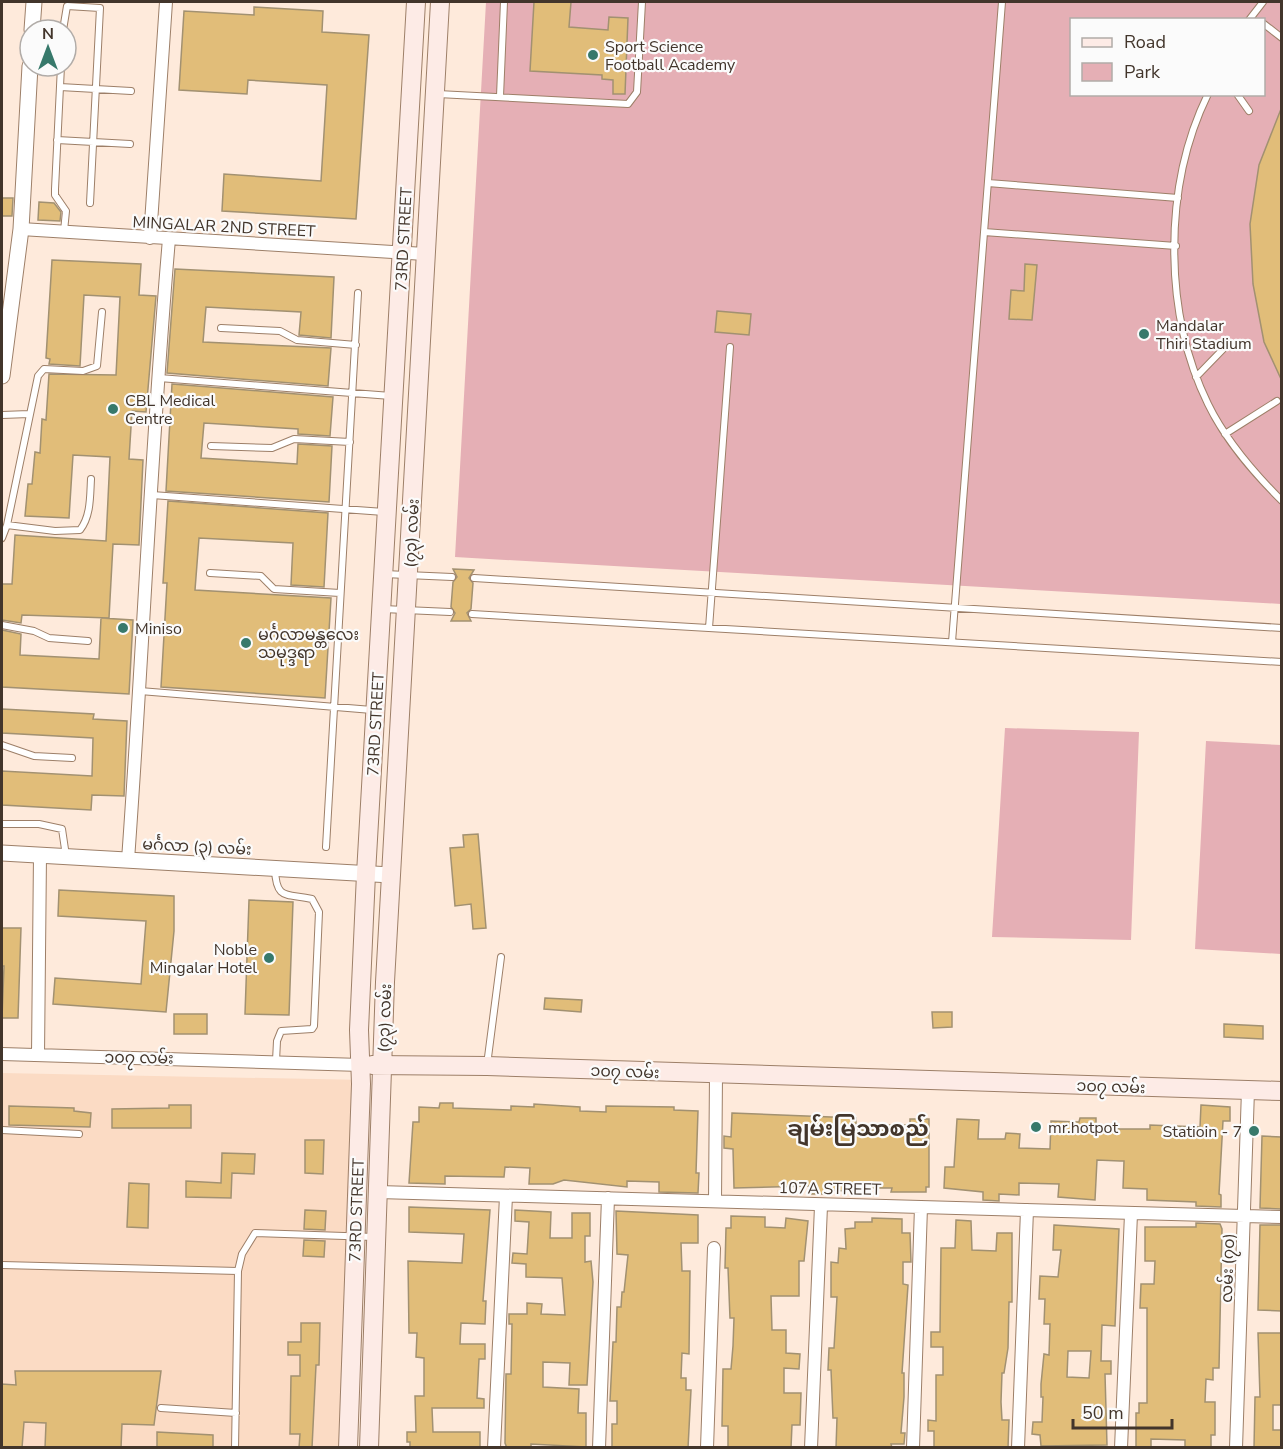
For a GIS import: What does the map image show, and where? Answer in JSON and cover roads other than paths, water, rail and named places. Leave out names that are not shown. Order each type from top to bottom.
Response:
[{"type":"main road","name":"73RD STREET","points":[[348,1448],[361,1065],[359,1030],[366,874],[416,2]]},
{"type":"main road","name":"(၇၃) လမ်း","points":[[383,1065],[391,876],[439,2]]},
{"type":"main road","name":"၁၀၇ လမ်း","points":[[361,1065],[487,1066],[1281,1091]]},
{"type":"main road","name":"73RD STREET","points":[[369,1448],[383,1065]]},
{"type":"street","points":[[33,18],[34,2]]},
{"type":"street","points":[[150,238],[166,2]]},
{"type":"street","points":[[2,376],[21,229],[29,78]]},
{"type":"street","name":"MINGALAR 2ND STREET","points":[[21,229],[425,254]]},
{"type":"street","points":[[128,860],[152,495],[157,378],[169,239]]},
{"type":"street","name":"မင်္ဂလာ (၃) လမ်း","points":[[2,853],[391,876]]},
{"type":"street","points":[[38,1055],[40,855]]},
{"type":"street","name":"၁၀၇ လမ်း","points":[[2,1054],[361,1065]]},
{"type":"street","points":[[715,1201],[716,1074]]},
{"type":"street","name":"လမ်း (၇၀)","points":[[1236,1448],[1248,1090]]},
{"type":"street","name":"107A STREET","points":[[378,1192],[1281,1217]]},
{"type":"street","points":[[494,1448],[506,1196]]},
{"type":"street","points":[[599,1448],[608,1198]]},
{"type":"street","points":[[812,1448],[821,1206]]},
{"type":"street","points":[[913,1448],[921,1207]]},
{"type":"street","points":[[1018,1448],[1027,1210]]},
{"type":"street","points":[[1121,1448],[1131,1214]]},
{"type":"street","points":[[706,1448],[714,1248]]},
{"type":"lane","points":[[500,96],[504,2]]},
{"type":"lane","points":[[435,94],[628,104],[637,92],[642,2]]},
{"type":"lane","points":[[952,642],[1002,2]]},
{"type":"lane","points":[[1253,18],[1263,2]]},
{"type":"lane","points":[[65,18],[66,7],[100,8],[90,203]]},
{"type":"lane","points":[[1265,26],[1281,38]]},
{"type":"lane","points":[[60,78],[55,195],[66,211],[64,232]]},
{"type":"lane","points":[[60,87],[131,91]]},
{"type":"lane","points":[[1207,96],[1185,157],[1178,198],[1176,246],[1180,315],[1196,377],[1225,434],[1259,478],[1281,501]]},
{"type":"lane","points":[[1238,96],[1249,111]]},
{"type":"lane","points":[[57,140],[130,144]]},
{"type":"lane","points":[[988,183],[1178,198]]},
{"type":"lane","points":[[984,232],[1176,246]]},
{"type":"lane","points":[[326,847],[358,293]]},
{"type":"lane","points":[[2,538],[7,525],[38,376],[44,369],[83,370],[97,366],[102,312]]},
{"type":"lane","points":[[221,328],[280,331],[297,340],[356,345]]},
{"type":"lane","points":[[1196,377],[1229,343]]},
{"type":"lane","points":[[709,628],[730,347]]},
{"type":"lane","points":[[157,378],[394,396]]},
{"type":"lane","points":[[1225,434],[1277,401]]},
{"type":"lane","points":[[2,415],[29,414]]},
{"type":"lane","points":[[212,446],[272,448],[294,439],[350,442]]},
{"type":"lane","points":[[7,525],[55,531],[80,530],[86,522],[92,479]]},
{"type":"lane","points":[[152,495],[388,512]]},
{"type":"lane","points":[[210,573],[261,576],[274,589],[340,593]]},
{"type":"lane","points":[[384,574],[452,577]]},
{"type":"lane","points":[[474,578],[1281,627]]},
{"type":"lane","points":[[382,609],[450,612]]},
{"type":"lane","points":[[472,614],[1281,662]]},
{"type":"lane","points":[[2,625],[34,631],[50,638],[88,641]]},
{"type":"lane","points":[[140,691],[376,710]]},
{"type":"lane","points":[[2,745],[34,756],[72,758]]},
{"type":"lane","points":[[2,824],[39,824],[62,829],[66,857]]},
{"type":"lane","points":[[275,869],[277,889],[281,893],[312,899],[319,912],[314,1026],[312,1029],[281,1031],[276,1041],[276,1061]]},
{"type":"lane","points":[[487,1066],[501,957]]},
{"type":"lane","points":[[2,1130],[79,1134]]},
{"type":"lane","points":[[235,1448],[238,1271],[242,1254],[255,1233],[376,1237]]},
{"type":"lane","points":[[2,1264],[238,1271]]},
{"type":"lane","points":[[161,1408],[236,1413]]},
{"type":"place","name":"Sport Science Football Academy","points":[[593,55]]},
{"type":"place","name":"Mandalar Thiri Stadium","points":[[1144,334]]},
{"type":"place","name":"CBL Medical Centre","points":[[113,409]]},
{"type":"place","name":"Miniso","points":[[123,628]]},
{"type":"place","name":"မင်္ဂလာမန္တလေး သမုဒ္ဒရာ","points":[[246,643]]},
{"type":"place","name":"Noble Mingalar Hotel","points":[[269,958]]},
{"type":"place","name":"mr.hotpot","points":[[1036,1127]]},
{"type":"place","name":"Statioin - 7","points":[[1254,1131]]},
{"type":"district","name":"ချမ်းမြသာစည်","points":[[858,1128]]}]
